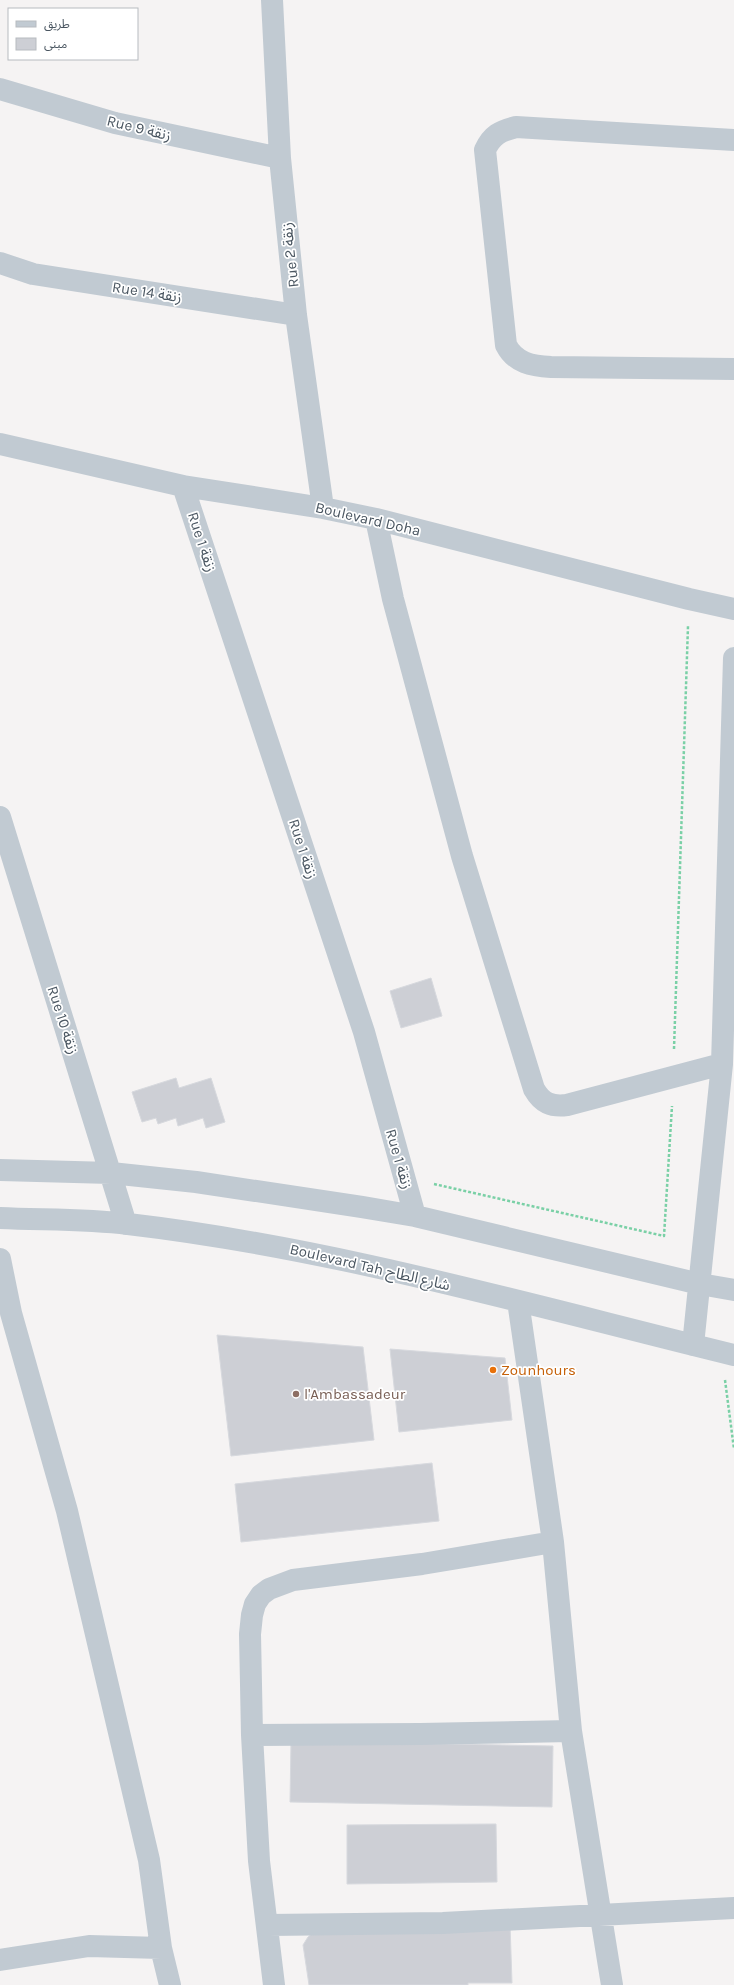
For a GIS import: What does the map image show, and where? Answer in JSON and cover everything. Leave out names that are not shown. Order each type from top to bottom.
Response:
[{"type":"street","name":"Rue 2 زنقة","points":[[272,0],[280,158],[296,315],[323,508]]},
{"type":"street","name":"Rue 9 زنقة","points":[[0,89],[115,122],[280,158]]},
{"type":"street","points":[[734,140],[516,127],[498,132],[489,141],[485,150],[506,345],[511,355],[525,363],[550,367],[734,369]]},
{"type":"street","name":"Rue 14 زنقة","points":[[0,263],[33,274],[296,315]]},
{"type":"street","name":"Boulevard Doha","points":[[0,444],[183,486],[323,508],[376,519],[689,599],[734,609]]},
{"type":"street","name":"Rue 1 زنقة","points":[[183,486],[364,1032],[415,1216]]},
{"type":"street","points":[[376,519],[393,599],[462,856],[534,1089],[538,1097],[546,1103],[557,1106],[722,1064]]},
{"type":"street","points":[[693,1345],[722,1064],[730,916],[734,658]]},
{"type":"street","name":"Rue 10 زنقة","points":[[0,816],[126,1224]]},
{"type":"street","points":[[0,1170],[111,1173],[264,1192],[415,1216],[700,1284],[734,1290]]},
{"type":"street","name":"Boulevard Tah شارع الطاح","points":[[0,1218],[126,1224],[284,1247],[518,1301],[728,1353]]},
{"type":"street","points":[[0,1259],[11,1313],[67,1511],[145,1844],[161,1948],[170,1985]]},
{"type":"street","points":[[518,1301],[553,1542],[571,1731],[612,1985]]},
{"type":"street","points":[[274,1985],[268,1925],[259,1861],[252,1735],[252,1614],[255,1604],[261,1595],[269,1589],[293,1580],[313,1576],[422,1564],[553,1542]]},
{"type":"street","points":[[252,1735],[571,1731]]},
{"type":"street","points":[[268,1925],[443,1923],[734,1908]]},
{"type":"street","points":[[0,1960],[89,1946],[161,1948]]},
{"type":"path","points":[[404,1177],[664,1236],[673,1076],[689,599]]},
{"type":"path","points":[[728,1353],[734,1449]]},
{"type":"building","points":[[431,978],[442,1016],[401,1028],[390,991]]},
{"type":"building","points":[[176,1078],[179,1088],[211,1078],[225,1122],[206,1128],[203,1118],[178,1126],[176,1118],[158,1124],[156,1118],[142,1122],[132,1092]]},
{"type":"building","name":"l'Ambassadeur","points":[[217,1335],[363,1347],[374,1440],[231,1456]]},
{"type":"building","points":[[390,1349],[505,1358],[512,1420],[399,1432]]},
{"type":"building","points":[[432,1463],[439,1521],[241,1542],[235,1484]]},
{"type":"building","points":[[291,1741],[553,1746],[552,1807],[290,1802]]},
{"type":"building","points":[[496,1824],[497,1882],[347,1884],[347,1825]]},
{"type":"building","points":[[510,1924],[512,1983],[468,1983],[468,1985],[309,1985],[303,1945],[308,1937],[314,1932]]},
{"type":"place","name":"Zounhours","points":[[493,1370]]},
{"type":"place","name":"l'Ambassadeur","points":[[296,1394]]}]
